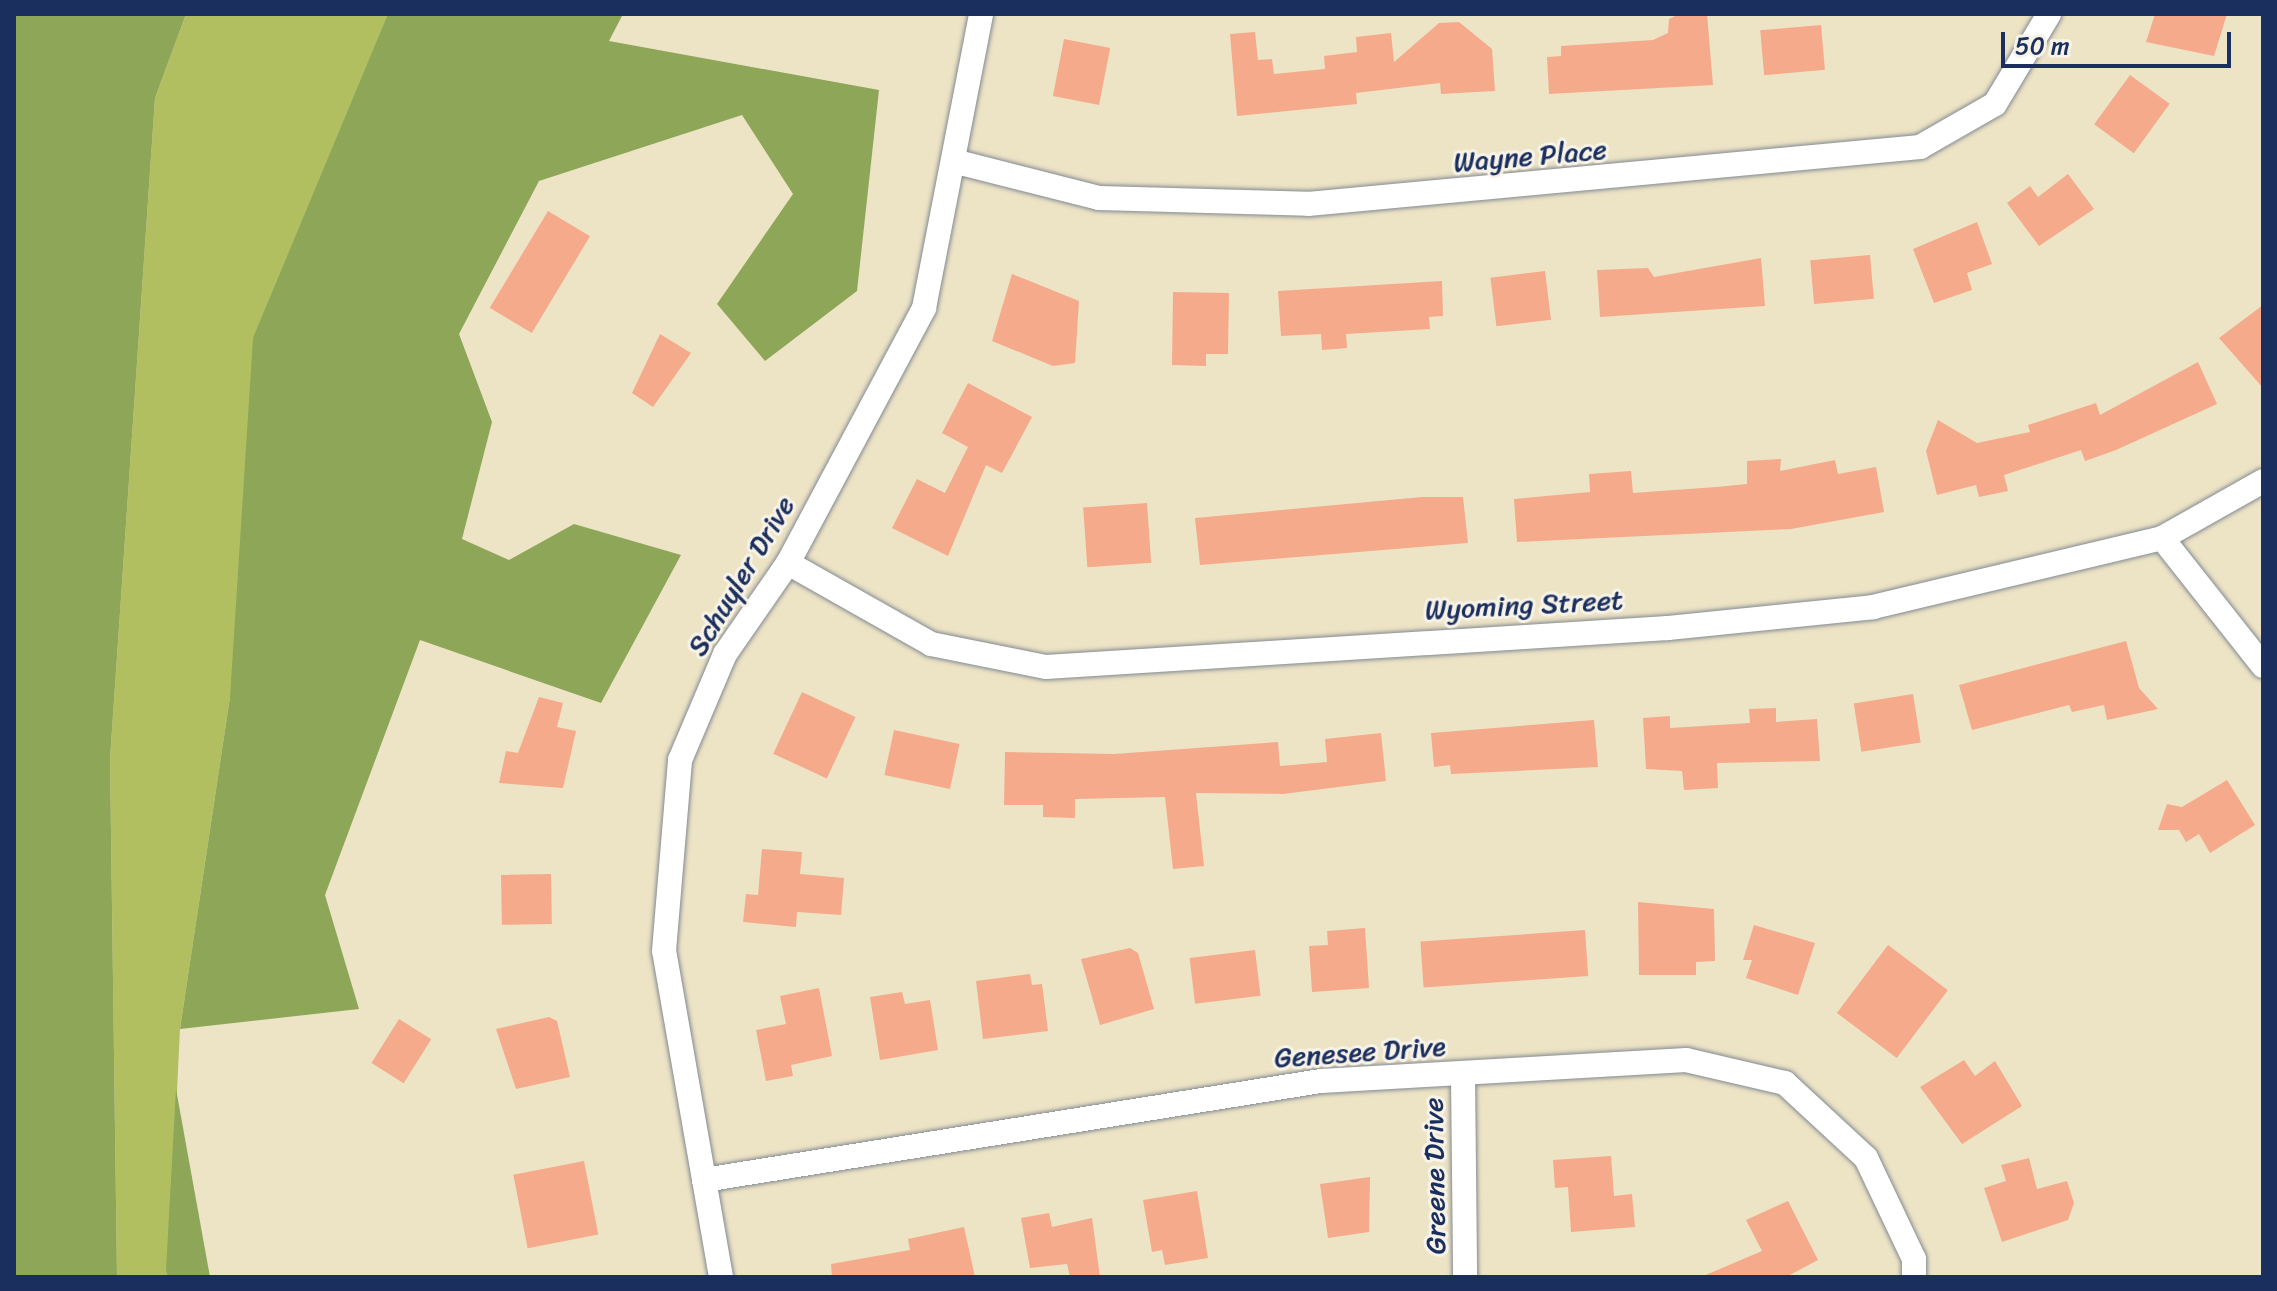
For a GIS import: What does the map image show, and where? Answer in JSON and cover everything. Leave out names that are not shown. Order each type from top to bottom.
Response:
[{"type":"street","name":"Schuyler Drive","points":[[721,1277],[664,951],[678,775],[725,654],[788,563],[924,308],[957,162],[981,14]]},
{"type":"street","name":"Wayne Place","points":[[957,162],[1099,198],[1308,204],[1920,147],[1995,104],[2049,14]]},
{"type":"street","name":"Wyoming Street","points":[[788,563],[931,644],[1046,667],[1668,628],[1873,607],[2162,538],[2263,481]]},
{"type":"street","points":[[2162,538],[2263,666]]},
{"type":"street","name":"Genesee Drive","points":[[704,1180],[1321,1081],[1686,1060],[1785,1083],[1866,1158],[1914,1259],[1914,1277]]},
{"type":"street","name":"Greene Drive","points":[[1463,1075],[1465,1277]]},
{"type":"green space","points":[[14,14],[186,14],[155,98],[110,759],[117,1277],[14,1277]]},
{"type":"green space","points":[[186,14],[388,14],[230,697],[180,1029],[168,1277],[117,1277],[110,759],[155,98]]},
{"type":"green space","points":[[388,14],[623,14],[609,41],[879,90],[857,291],[765,361],[717,304],[793,194],[742,115],[539,181],[459,334],[492,422],[462,539],[509,560],[574,524],[681,555],[601,703],[420,640],[325,895],[359,1009],[180,1029],[230,697],[253,338]]},
{"type":"green space","points":[[176,1089],[210,1277],[168,1277],[166,1270]]},
{"type":"building","points":[[1679,14],[1707,14],[1713,85],[1549,94],[1547,57],[1561,56],[1561,46],[1653,40],[1668,33],[1669,19]]},
{"type":"building","points":[[2155,14],[2227,14],[2214,56],[2146,42]]},
{"type":"building","points":[[1459,22],[1492,49],[1495,91],[1441,94],[1440,83],[1356,93],[1357,104],[1237,116],[1230,34],[1255,32],[1258,60],[1272,59],[1274,74],[1325,69],[1324,56],[1357,52],[1356,37],[1391,33],[1394,62],[1439,23]]},
{"type":"building","points":[[1821,25],[1825,70],[1764,75],[1760,30]]},
{"type":"building","points":[[1064,39],[1110,48],[1099,105],[1053,96]]},
{"type":"building","points":[[2130,75],[2170,104],[2134,153],[2094,124]]},
{"type":"building","points":[[2068,174],[2094,209],[2039,246],[2007,203],[2030,186],[2038,197]]},
{"type":"building","points":[[548,211],[590,236],[532,333],[490,308]]},
{"type":"building","points":[[1977,222],[1992,264],[1967,273],[1972,290],[1934,303],[1913,249]]},
{"type":"building","points":[[1870,255],[1874,299],[1814,304],[1810,260]]},
{"type":"building","points":[[1761,258],[1765,306],[1600,317],[1597,270],[1648,268],[1654,277]]},
{"type":"building","points":[[1545,271],[1551,320],[1496,326],[1490,278]]},
{"type":"building","points":[[1012,274],[1079,301],[1075,363],[1053,366],[992,341]]},
{"type":"building","points":[[1442,281],[1443,316],[1429,317],[1430,329],[1346,334],[1347,348],[1322,350],[1321,334],[1281,336],[1278,291]]},
{"type":"building","points":[[1173,292],[1229,293],[1228,354],[1206,354],[1206,366],[1172,365]]},
{"type":"building","points":[[2263,305],[2263,388],[2219,338]]},
{"type":"building","points":[[660,334],[691,353],[653,407],[632,393]]},
{"type":"building","points":[[2198,362],[2217,404],[2085,461],[2081,450],[2004,475],[2008,491],[1979,497],[1976,485],[1937,495],[1926,451],[1938,420],[1977,443],[2030,432],[2028,425],[2096,403],[2100,415]]},
{"type":"building","points":[[968,383],[1032,417],[1002,473],[986,465],[948,556],[892,528],[917,479],[945,493],[968,447],[942,433]]},
{"type":"building","points":[[1781,459],[1780,471],[1835,460],[1838,474],[1876,467],[1884,512],[1791,529],[1517,542],[1514,499],[1590,492],[1589,474],[1631,471],[1633,493],[1716,487],[1747,484],[1747,461]]},
{"type":"building","points":[[1422,497],[1463,497],[1468,543],[1200,565],[1195,518]]},
{"type":"building","points":[[1147,503],[1151,563],[1087,567],[1083,507]]},
{"type":"building","points":[[2126,641],[2139,688],[2158,709],[2107,720],[2104,705],[2072,712],[2069,705],[1972,730],[1959,685]]},
{"type":"building","points":[[802,692],[855,717],[827,779],[773,754]]},
{"type":"building","points":[[1913,694],[1921,742],[1861,752],[1854,703]]},
{"type":"building","points":[[539,697],[563,703],[557,727],[576,731],[563,788],[499,783],[506,751],[518,753]]},
{"type":"building","points":[[1776,708],[1776,722],[1817,719],[1820,761],[1717,763],[1718,788],[1684,790],[1682,771],[1646,769],[1643,718],[1670,716],[1670,728],[1750,723],[1749,709]]},
{"type":"building","points":[[1594,720],[1598,767],[1451,774],[1450,765],[1434,767],[1431,733]]},
{"type":"building","points":[[894,730],[960,744],[950,789],[884,775]]},
{"type":"building","points":[[1381,733],[1386,781],[1283,794],[1196,793],[1204,866],[1173,869],[1165,797],[1075,799],[1075,818],[1043,817],[1043,805],[1004,805],[1005,752],[1114,754],[1278,742],[1280,766],[1327,762],[1325,739]]},
{"type":"building","points":[[2227,780],[2255,825],[2210,853],[2199,834],[2186,842],[2179,830],[2158,830],[2167,804],[2182,807]]},
{"type":"building","points":[[762,849],[802,852],[800,874],[844,878],[841,915],[797,912],[796,927],[743,922],[746,894],[758,895]]},
{"type":"building","points":[[551,874],[552,924],[502,925],[501,875]]},
{"type":"building","points":[[1638,902],[1714,909],[1715,961],[1696,962],[1696,975],[1639,975]]},
{"type":"building","points":[[1754,925],[1815,943],[1798,995],[1746,978],[1752,960],[1743,960]]},
{"type":"building","points":[[1365,928],[1369,988],[1312,992],[1309,946],[1328,945],[1327,931]]},
{"type":"building","points":[[1585,930],[1588,976],[1424,987],[1420,942]]},
{"type":"building","points":[[1888,945],[1948,990],[1897,1058],[1837,1013]]},
{"type":"building","points":[[1130,948],[1138,953],[1154,1009],[1100,1025],[1081,959]]},
{"type":"building","points":[[1255,950],[1261,996],[1195,1004],[1189,958]]},
{"type":"building","points":[[1030,974],[1032,985],[1042,984],[1048,1031],[983,1039],[976,981]]},
{"type":"building","points":[[819,988],[832,1056],[791,1065],[793,1076],[766,1081],[756,1030],[786,1024],[780,996]]},
{"type":"building","points":[[902,992],[905,1004],[930,1000],[938,1050],[880,1060],[870,997]]},
{"type":"building","points":[[549,1017],[557,1021],[570,1077],[516,1089],[496,1029]]},
{"type":"building","points":[[399,1019],[431,1039],[404,1083],[371,1063]]},
{"type":"building","points":[[1964,1060],[1975,1076],[1995,1061],[2022,1106],[1962,1144],[1920,1087]]},
{"type":"building","points":[[1611,1156],[1614,1196],[1632,1194],[1635,1227],[1571,1232],[1568,1187],[1555,1188],[1553,1160]]},
{"type":"building","points":[[2029,1158],[2037,1189],[2067,1181],[2074,1203],[2068,1220],[2002,1242],[1984,1188],[2006,1181],[2001,1165]]},
{"type":"building","points":[[584,1161],[598,1235],[528,1248],[513,1175]]},
{"type":"building","points":[[1370,1177],[1369,1232],[1328,1238],[1320,1184]]},
{"type":"building","points":[[1197,1191],[1208,1258],[1165,1265],[1162,1250],[1152,1252],[1143,1200]]},
{"type":"building","points":[[1788,1201],[1818,1260],[1786,1277],[1701,1277],[1762,1251],[1746,1220]]},
{"type":"building","points":[[1049,1213],[1052,1227],[1092,1218],[1100,1277],[1070,1277],[1067,1264],[1030,1268],[1021,1218]]},
{"type":"building","points":[[964,1227],[975,1277],[832,1277],[831,1264],[910,1250],[908,1239]]}]
